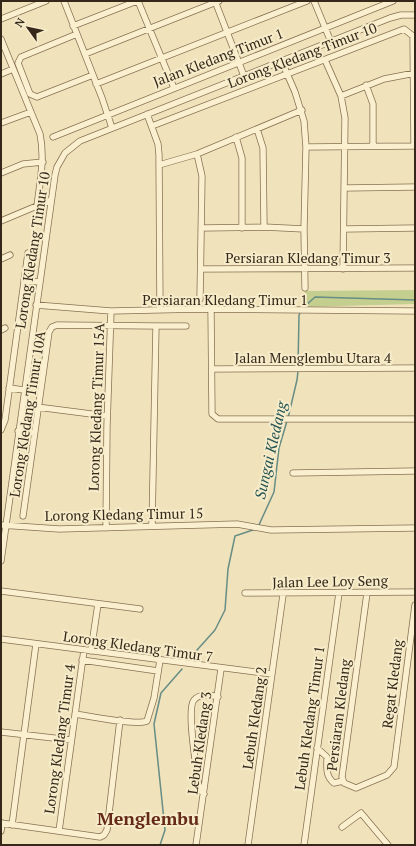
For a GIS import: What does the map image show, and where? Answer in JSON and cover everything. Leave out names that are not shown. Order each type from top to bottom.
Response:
[{"type":"street","points":[[1,19],[46,1]]},
{"type":"street","points":[[64,1],[108,114],[112,128]]},
{"type":"street","points":[[73,26],[138,1],[174,88]]},
{"type":"street","points":[[84,54],[216,1],[244,76]]},
{"type":"street","points":[[96,84],[307,1]]},
{"type":"street","points":[[314,1],[331,42]]},
{"type":"street","name":"Jalan Kledang Timur 1","points":[[53,137],[393,1]]},
{"type":"street","name":"Lorong Kledang Timur 10","points":[[1,561],[3,525],[51,200],[57,167],[65,153],[80,141],[147,114],[282,62],[390,18],[401,15],[415,14]]},
{"type":"street","name":"Lorong Kledang Timur 10","points":[[152,126],[325,60],[400,29],[408,30],[413,36],[415,73]]},
{"type":"street","points":[[77,34],[21,57],[18,63],[30,94],[37,97],[93,75]]},
{"type":"street","points":[[1,38],[40,134],[43,162],[37,206]]},
{"type":"street","points":[[325,60],[341,96],[345,118],[344,269]]},
{"type":"street","points":[[282,62],[302,110],[306,147],[304,229],[305,288]]},
{"type":"street","points":[[1,74],[13,69]]},
{"type":"street","points":[[306,147],[414,146],[415,73],[384,79],[341,96]]},
{"type":"street","points":[[366,85],[373,104],[373,146]]},
{"type":"street","points":[[159,165],[197,154],[302,110]]},
{"type":"street","points":[[1,124],[31,112]]},
{"type":"street","points":[[147,114],[158,144],[160,310]]},
{"type":"street","points":[[257,129],[263,148],[264,227]]},
{"type":"street","points":[[236,137],[242,158],[242,228]]},
{"type":"street","points":[[197,154],[202,176],[200,300]]},
{"type":"street","points":[[1,173],[23,164],[43,162]]},
{"type":"street","points":[[345,188],[415,187]]},
{"type":"street","points":[[1,220],[51,200]]},
{"type":"street","points":[[202,228],[264,227],[304,229]]},
{"type":"street","points":[[344,229],[415,228]]},
{"type":"street","points":[[1,430],[5,420],[28,253]]},
{"type":"street","points":[[1,259],[10,255]]},
{"type":"street","name":"Persiaran Kledang Timur 3","points":[[201,269],[415,268]]},
{"type":"street","points":[[24,280],[39,282]]},
{"type":"street","name":"Persiaran Kledang Timur 1","points":[[36,305],[111,311],[210,309],[415,311]]},
{"type":"street","points":[[210,309],[212,414],[218,420],[415,419]]},
{"type":"street","name":"Lorong Kledang Timur 15A","points":[[106,528],[107,416],[111,311]]},
{"type":"street","name":"Lorong Kledang Timur 10A","points":[[23,516],[37,407],[49,332],[52,327],[57,325],[111,326]]},
{"type":"street","points":[[111,326],[186,326]]},
{"type":"street","points":[[152,526],[156,326]]},
{"type":"street","name":"Jalan Menglembu Utara 4","points":[[212,369],[415,368]]},
{"type":"street","points":[[9,388],[24,390]]},
{"type":"street","points":[[37,407],[107,416]]},
{"type":"street","points":[[18,431],[34,432]]},
{"type":"street","points":[[293,473],[415,471]]},
{"type":"street","name":"Lorong Kledang Timur 15","points":[[3,525],[39,529],[247,524],[272,530],[415,528]]},
{"type":"street","points":[[1,591],[140,609]]},
{"type":"street","name":"Jalan Lee Loy Seng","points":[[245,594],[283,595],[415,592]]},
{"type":"street","name":"Persiaran Kledang","points":[[367,593],[342,773],[343,781],[348,785],[360,787],[387,775],[394,767]]},
{"type":"street","name":"Lebuh Kledang Timur 1","points":[[304,845],[316,748],[339,594]]},
{"type":"street","name":"Lebuh Kledang 2","points":[[248,845],[283,595]]},
{"type":"street","points":[[91,651],[98,604]]},
{"type":"street","name":"Regat Kledang","points":[[394,767],[415,605]]},
{"type":"street","name":"Lorong Kledang Timur 7","points":[[1,639],[221,669],[272,674]]},
{"type":"street","points":[[12,825],[36,644]]},
{"type":"street","name":"Lorong Kledang Timur 4","points":[[59,831],[84,650]]},
{"type":"street","points":[[82,660],[158,671]]},
{"type":"street","points":[[75,714],[143,723],[147,721],[154,698],[160,660]]},
{"type":"street","name":"Lebuh Kledang 3","points":[[196,845],[221,669]]},
{"type":"street","points":[[204,794],[198,783],[190,711],[195,699],[200,696],[218,696]]},
{"type":"street","points":[[1,831],[1,823],[100,837],[108,830],[120,720]]},
{"type":"street","points":[[1,732],[71,740]]},
{"type":"street","points":[[316,748],[327,757],[327,773],[330,780],[334,783],[343,781]]},
{"type":"street","points":[[342,827],[361,813],[388,845]]},
{"type":"green space","points":[[415,290],[415,304],[303,307],[305,291]]},
{"type":"waterway","name":"Sungai Kledang","points":[[303,308],[315,297],[415,300]]},
{"type":"waterway","name":"Sungai Kledang","points":[[298,367],[299,315],[301,311]]},
{"type":"waterway","name":"Sungai Kledang","points":[[288,418],[298,371]]},
{"type":"waterway","name":"Sungai Kledang","points":[[258,527],[274,492],[279,448],[287,421]]},
{"type":"waterway","name":"Sungai Kledang","points":[[189,659],[215,630],[225,610],[228,569],[235,536],[256,529]]},
{"type":"waterway","name":"Sungai Kledang","points":[[160,845],[165,830],[154,724],[161,693],[182,669]]},
{"type":"district","name":"Menglembu","points":[[148,818]]}]
